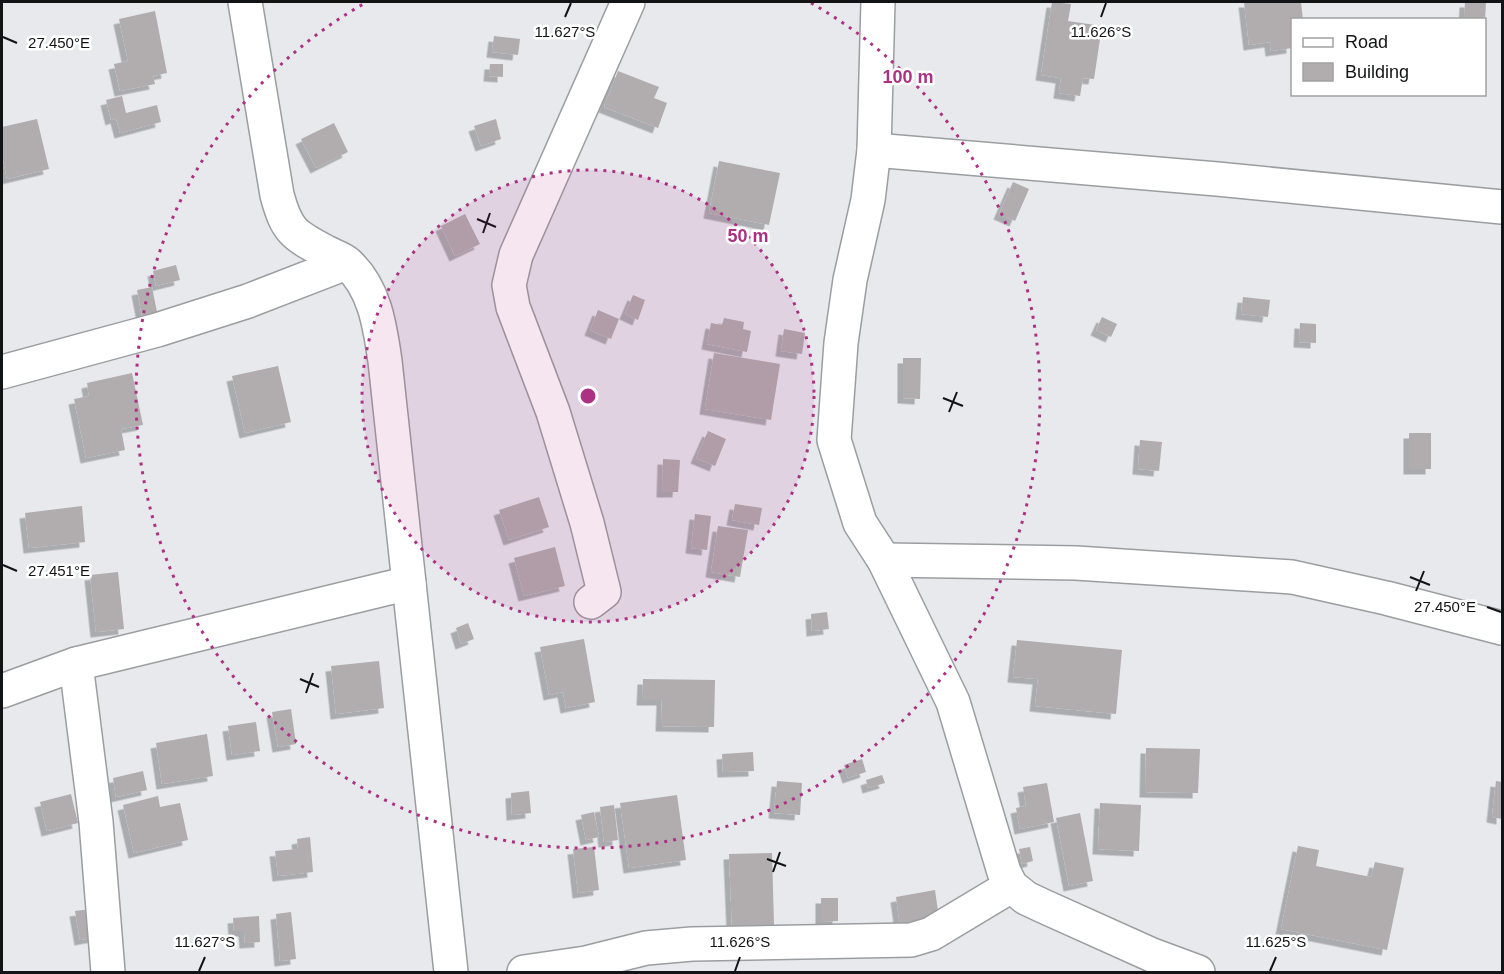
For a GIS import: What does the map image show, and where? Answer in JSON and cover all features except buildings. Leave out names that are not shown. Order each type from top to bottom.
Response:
[{"type":"street","points":[[245,2],[277,195],[284,218],[292,232],[346,262],[362,281],[372,299],[379,325],[451,972]]},
{"type":"street","points":[[591,602],[604,592],[594,550],[553,412],[513,308],[509,285],[516,255],[628,2]]},
{"type":"street","points":[[878,2],[874,150],[868,200],[850,280],[841,343],[834,440],[860,522],[884,560],[952,702],[974,767],[999,860],[1011,886],[1026,898],[1043,906],[1152,955],[1198,972]]},
{"type":"street","points":[[874,150],[1217,178],[1503,207]]},
{"type":"street","points":[[2,372],[157,330],[248,301],[346,262]]},
{"type":"street","points":[[884,560],[1076,563],[1292,577],[1503,628]]},
{"type":"street","points":[[2,691],[76,664],[409,583]]},
{"type":"street","points":[[76,664],[96,822],[108,972]]},
{"type":"street","points":[[524,972],[586,963],[646,948],[692,944],[911,940],[931,934],[1011,886]]}]
